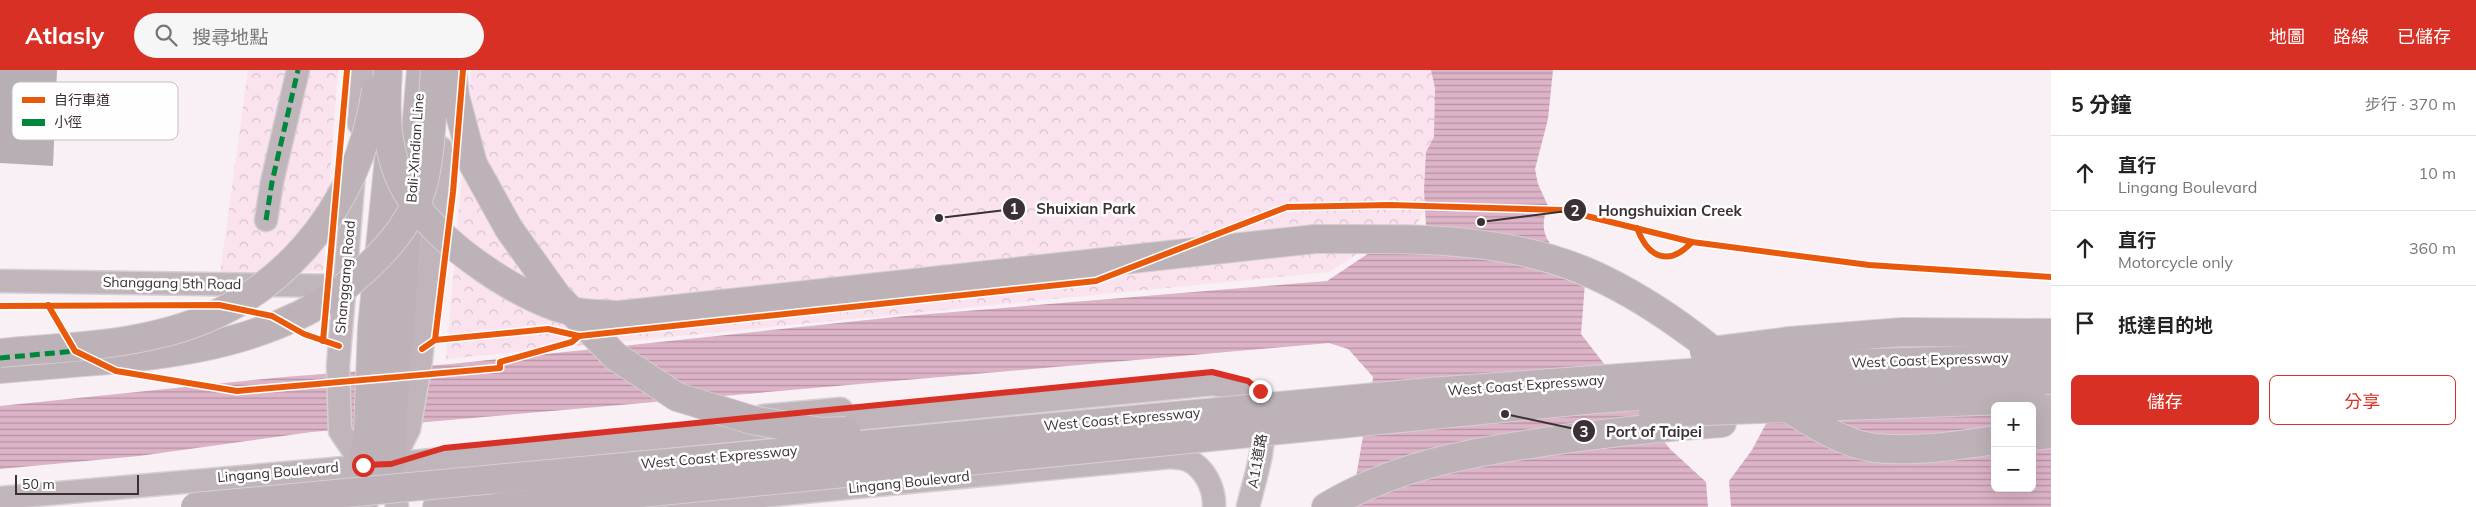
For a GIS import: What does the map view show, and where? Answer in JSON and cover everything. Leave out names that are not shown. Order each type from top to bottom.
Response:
[{"type":"highway","points":[[0,353],[126,341],[155,335],[213,315],[260,288],[309,244],[330,216],[347,186],[363,146],[374,104],[379,70]]},
{"type":"highway","points":[[388,70],[386,102],[388,138],[396,167],[407,193],[458,249],[487,272],[522,292],[557,308],[590,314],[620,315],[1315,240],[1432,239],[1488,244],[1541,257],[1592,274],[1646,303],[1794,412],[1835,435],[1873,448],[1917,450],[1991,441]]},
{"type":"highway","name":"Bali-Xindian Line","points":[[397,70],[397,226]]},
{"type":"highway","name":"Bali-Xindian Line","points":[[397,226],[421,70]]},
{"type":"highway","points":[[0,369],[156,354],[236,341],[298,318],[336,294],[372,263],[390,244],[416,200],[423,182],[428,160],[435,70]]},
{"type":"highway","points":[[450,70],[454,96],[473,164],[509,229],[557,296],[615,356],[677,397],[752,420],[821,432],[894,431],[1162,416]]},
{"type":"highway","points":[[363,465],[389,431],[409,361],[397,226]]},
{"type":"highway","points":[[391,464],[389,431],[370,363],[397,226]]},
{"type":"highway","points":[[281,507],[1082,429],[1397,402],[1478,391],[1607,365],[1790,341],[1902,332],[2051,333]]},
{"type":"highway","name":"West Coast Expressway","points":[[195,507],[1440,391],[1798,365],[2051,358]]},
{"type":"highway","name":"West Coast Expressway","points":[[499,507],[1448,412],[1799,385],[2051,380]]},
{"type":"highway","points":[[437,507],[1155,437],[1304,427],[2051,399]]},
{"type":"highway","points":[[2036,410],[2051,409]]},
{"type":"highway","points":[[1326,507],[1372,482],[1407,469],[1459,456],[1566,439],[1701,424],[1777,419],[1991,411]]},
{"type":"highway","points":[[2036,436],[2051,434]]},
{"type":"street","points":[[266,220],[272,182],[298,70]]},
{"type":"street","name":"Shanggang Road","points":[[363,70],[338,366],[340,431],[363,465]]},
{"type":"street","points":[[409,361],[450,70]]},
{"type":"street","name":"Shanggang 5th Road","points":[[0,281],[345,286]]},
{"type":"street","points":[[0,358],[75,351]]},
{"type":"street","points":[[362,507],[391,464],[444,448],[1212,372],[1248,381],[1270,403],[1276,419],[1276,440],[1261,507]]},
{"type":"street","name":"Lingang Boulevard","points":[[0,498],[391,464],[1213,384]]},
{"type":"street","name":"A11道路","points":[[1213,384],[1230,387],[1243,393],[1255,404],[1263,418],[1263,443],[1248,507]]},
{"type":"street","points":[[1061,399],[1051,417],[1055,450],[1071,466]]},
{"type":"street","points":[[1021,403],[1039,418],[1042,451],[1029,470]]},
{"type":"street","name":"Lingang Boulevard","points":[[646,507],[1171,457],[1187,459],[1200,469],[1214,492],[1214,507]]},
{"type":"street","points":[[391,464],[397,507]]},
{"type":"street","points":[[362,507],[363,465]]},
{"type":"green space","points":[[248,70],[338,70],[323,271],[220,274]]},
{"type":"green space","points":[[471,70],[1448,70],[1431,200],[1409,236],[1372,244],[1329,272],[446,359]]},
{"type":"shaded area","points":[[1431,70],[1553,70],[1548,119],[1535,169],[1538,184],[1548,206],[1544,218],[1544,229],[1547,238],[1559,252],[1586,270],[1581,334],[1670,449],[1706,482],[1708,507],[1351,507],[1373,377],[1348,349],[1329,343],[312,432],[139,456],[0,469],[0,406],[284,377],[451,364],[905,316],[1327,281],[1372,251],[1429,227],[1426,226],[1424,190],[1426,152],[1434,137],[1435,88]]},
{"type":"shaded area","points":[[2051,323],[2051,507],[1731,507],[1729,481],[1752,450],[1817,328]]},
{"type":"pier","points":[[1348,349],[1373,377],[1356,461],[1370,377],[1347,352]]},
{"type":"building","points":[[0,70],[57,70],[56,82],[12,82],[12,140],[54,140],[53,166],[0,163]]},
{"type":"marked path","points":[[266,220],[272,182],[298,70]]},
{"type":"marked path","points":[[0,358],[75,351]]},
{"type":"cycle path","points":[[323,341],[347,70]]},
{"type":"cycle path","points":[[435,340],[453,192],[463,70]]},
{"type":"cycle path","points":[[48,305],[75,351],[116,371],[237,391],[500,368],[500,362],[572,342],[579,336],[1096,281],[1287,207],[1390,205],[1562,210],[1692,242],[1869,265],[2051,277]]},
{"type":"cycle path","points":[[1637,228],[1647,246],[1660,256],[1675,255],[1692,242]]},
{"type":"cycle path","points":[[0,306],[219,305],[272,316],[304,334],[339,346]]},
{"type":"cycle path","points":[[422,349],[435,340],[548,329],[579,336]]},
{"type":"place","name":"Shuixian Park","points":[[939,218]]},
{"type":"place","name":"Hongshuixian Creek","points":[[1481,222]]},
{"type":"place","name":"Port of Taipei","points":[[1505,414]]},
{"type":"route","points":[[363,465],[391,464],[444,448],[1212,372],[1231,375],[1248,381],[1260,391]]}]
